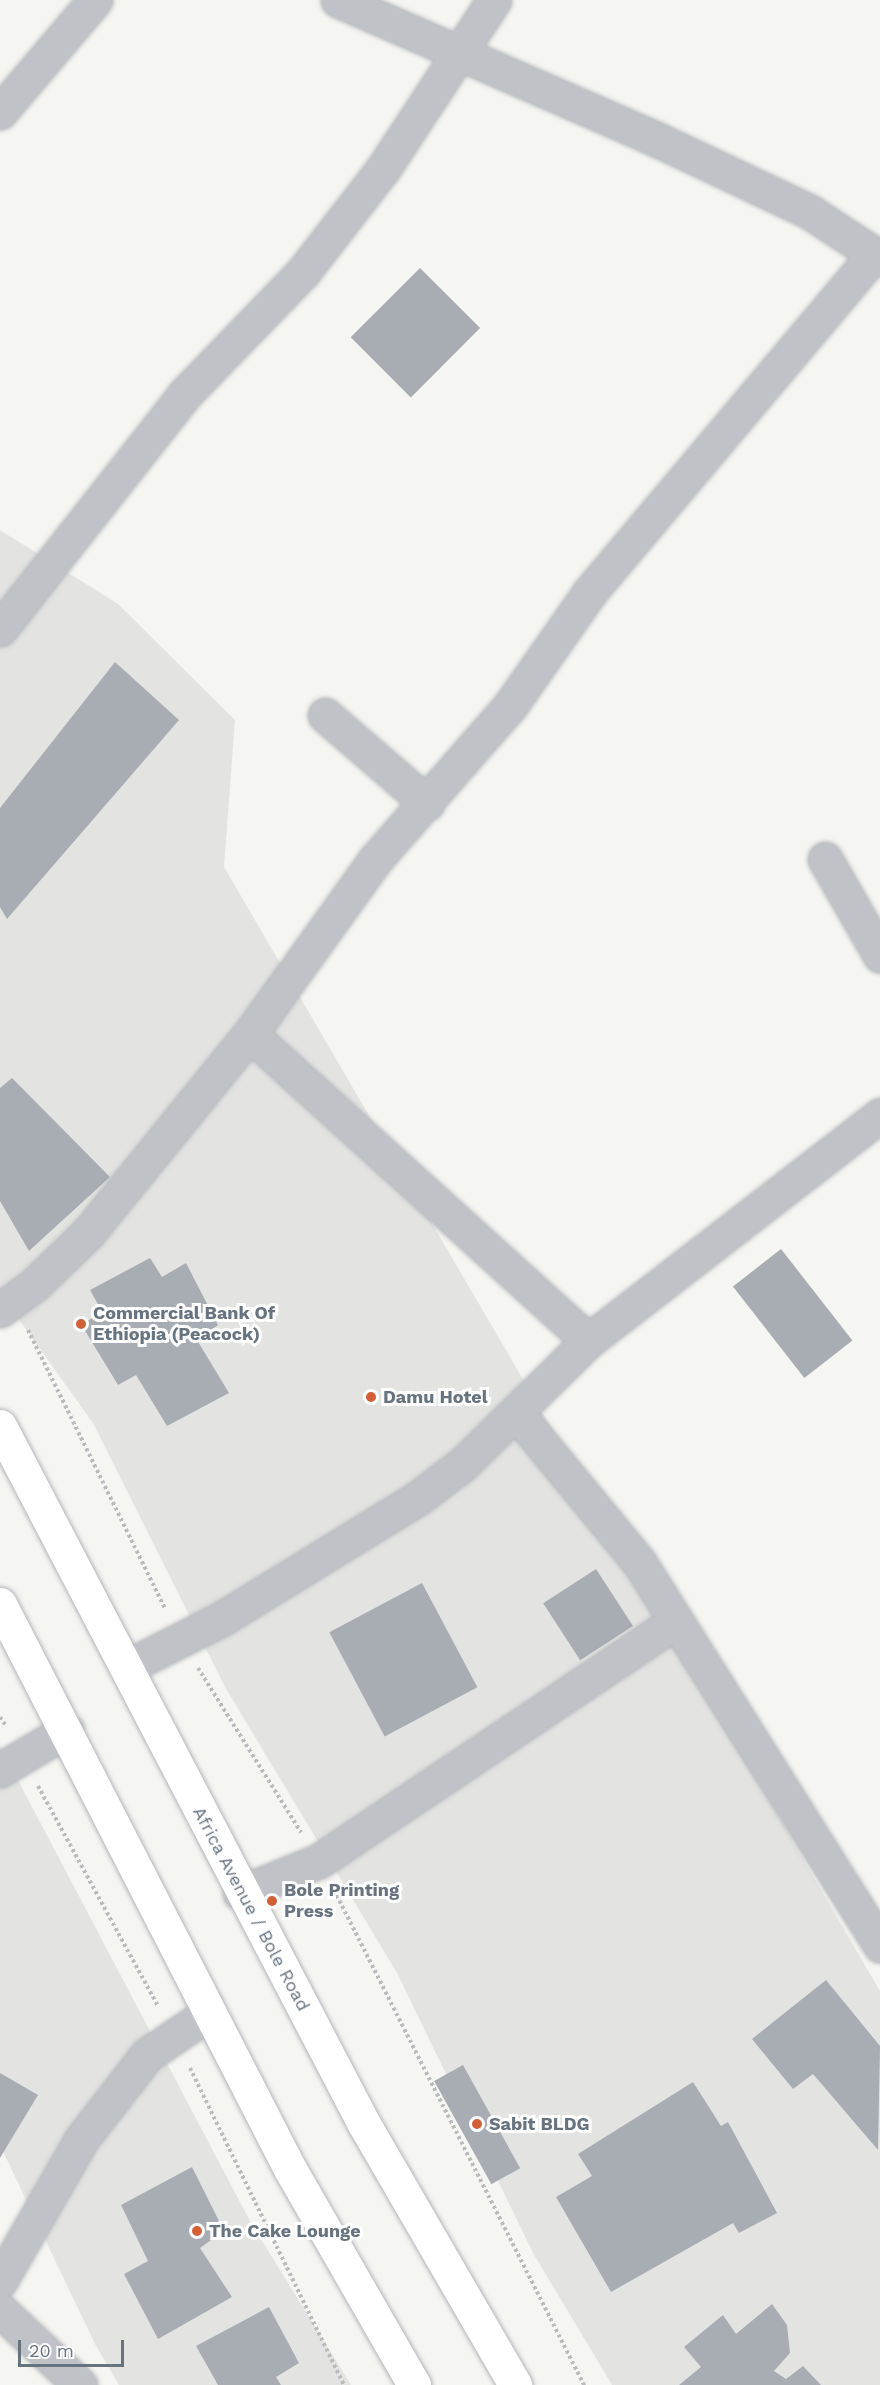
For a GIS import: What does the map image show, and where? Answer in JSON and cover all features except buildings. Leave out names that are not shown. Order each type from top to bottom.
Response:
[{"type":"main road","name":"Africa Avenue / Bole Road","points":[[0,1426],[127,1667],[240,1893],[364,2124],[515,2385]]},
{"type":"main road","points":[[0,1604],[67,1730],[290,2169],[414,2385]]},
{"type":"street","points":[[0,111],[95,0]]},
{"type":"street","points":[[7,1305],[88,1233],[250,1035],[375,860],[510,706],[589,593],[877,256],[800,207],[338,0]]},
{"type":"street","points":[[0,629],[184,395],[303,272],[383,168],[455,51],[494,0]]},
{"type":"street","points":[[325,715],[426,803]]},
{"type":"street","points":[[825,859],[880,955]]},
{"type":"street","points":[[250,1035],[588,1341]]},
{"type":"street","points":[[127,1667],[180,1640],[418,1498],[517,1414],[588,1341],[880,1115]]},
{"type":"street","points":[[517,1414],[614,1528],[676,1621],[880,1945]]},
{"type":"street","points":[[240,1893],[319,1861],[676,1621]]},
{"type":"street","points":[[0,1770],[67,1730]]},
{"type":"street","points":[[0,2281],[81,2140],[147,2055],[209,2013]]},
{"type":"street","points":[[0,2310],[80,2385]]},
{"type":"path","points":[[7,1305],[180,1640],[319,1861],[584,2385]]},
{"type":"shaded area","points":[[0,530],[118,604],[235,720],[224,867],[880,1991],[880,2385],[612,2385],[533,2253],[397,1973],[225,1687],[93,1423],[0,1293]]},
{"type":"shaded area","points":[[0,1746],[251,2223],[351,2385],[119,2385],[95,2344],[0,2145]]},
{"type":"place","name":"Commercial Bank Of Ethiopia (Peacock)","points":[[81,1324]]},
{"type":"place","name":"Damu Hotel","points":[[371,1397]]},
{"type":"place","name":"Bole Printing Press","points":[[272,1901]]},
{"type":"place","name":"Sabit BLDG","points":[[477,2124]]},
{"type":"place","name":"The Cake Lounge","points":[[197,2231]]}]
